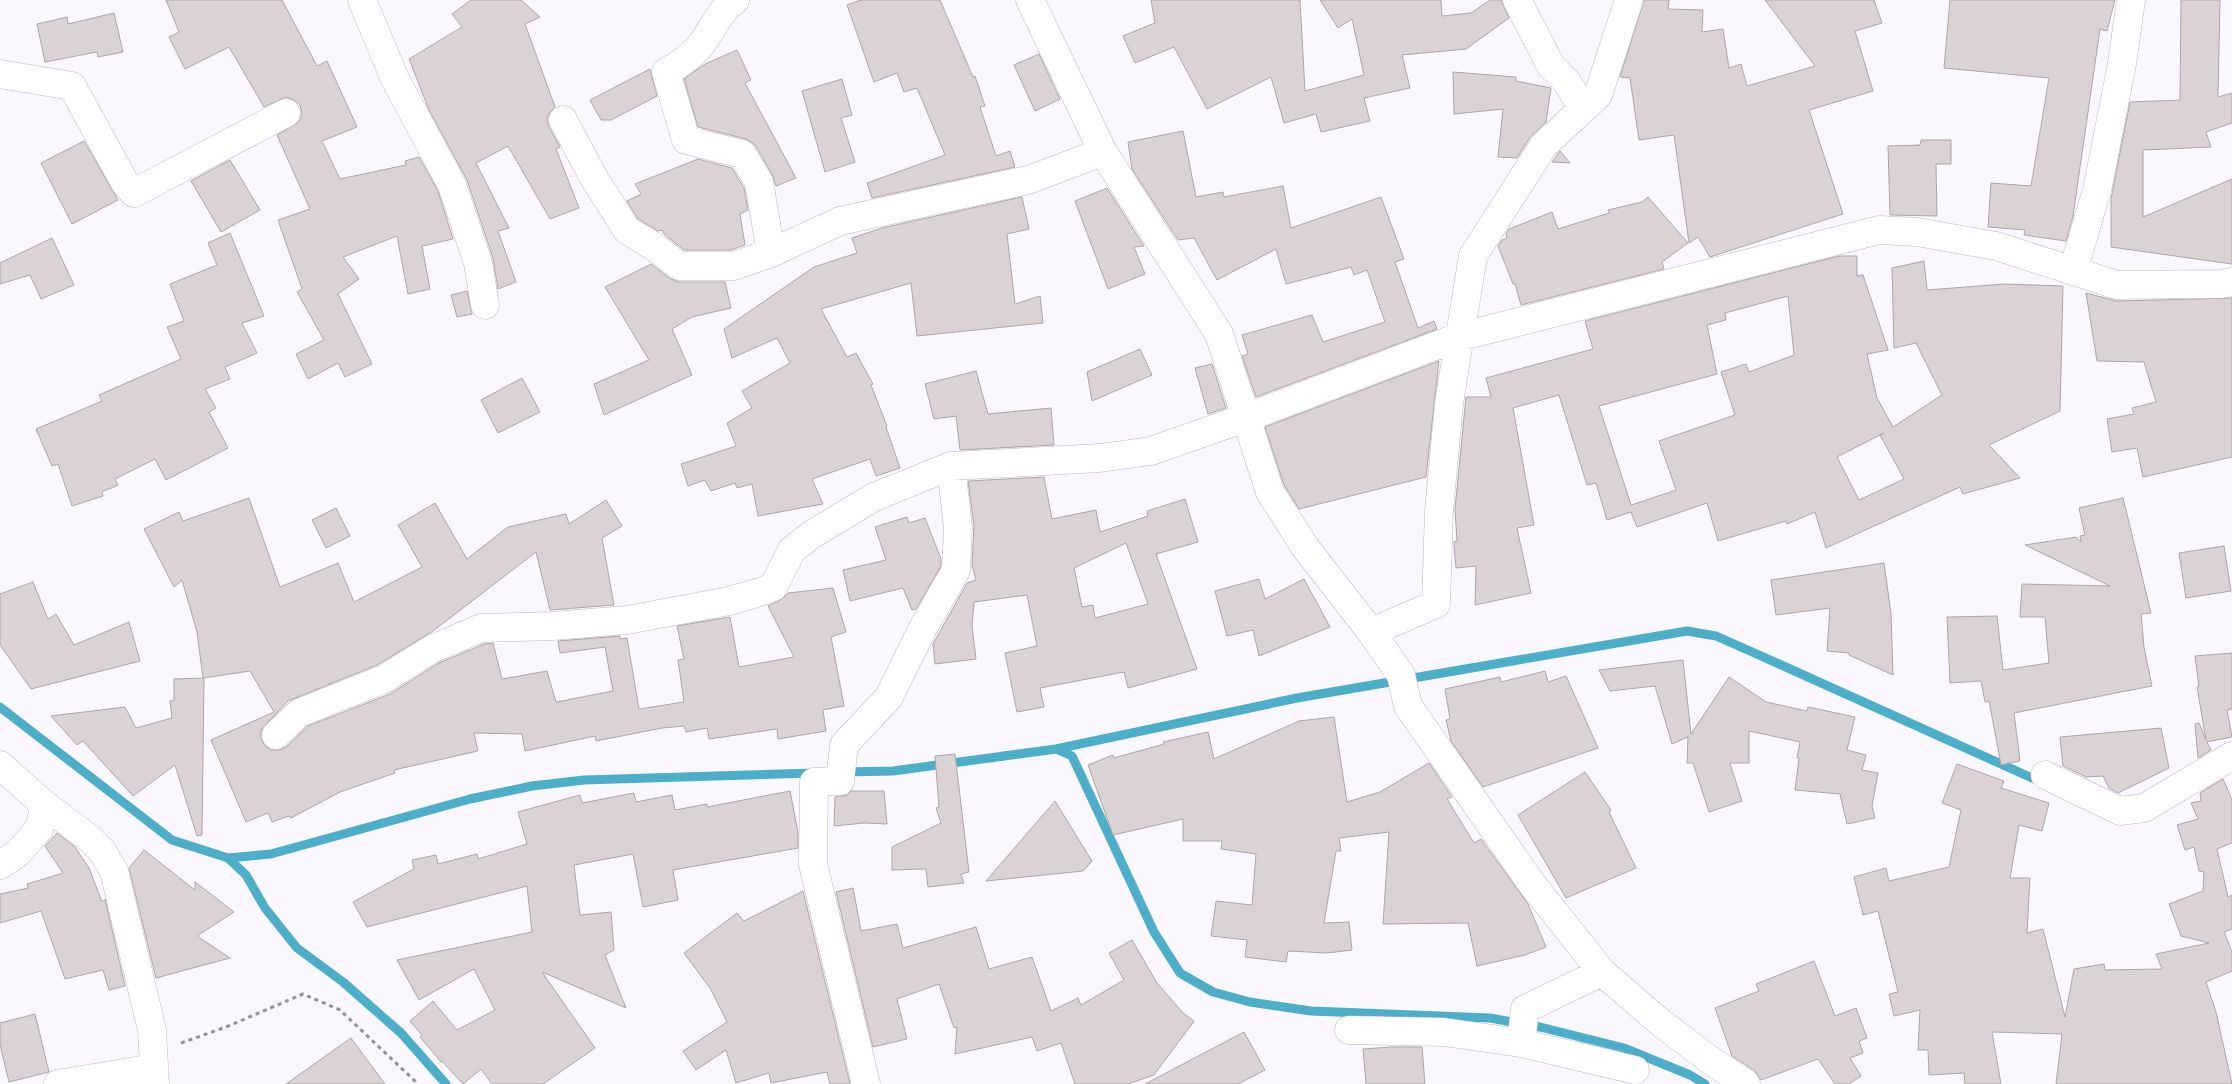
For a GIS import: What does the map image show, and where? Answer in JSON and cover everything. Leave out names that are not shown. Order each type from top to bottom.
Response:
[{"type":"street","points":[[362,0],[395,79],[452,184],[478,263],[485,305]]},
{"type":"street","points":[[736,0],[727,6],[700,46],[684,62],[666,72],[686,140],[742,154],[759,182],[772,253]]},
{"type":"street","points":[[1030,0],[1103,152],[1219,334],[1270,492],[1305,547],[1371,632],[1401,675],[1408,706],[1532,884],[1602,972],[1660,1022],[1710,1060],[1746,1084]]},
{"type":"street","points":[[1517,0],[1551,66],[1567,82],[1583,109]]},
{"type":"street","points":[[1371,632],[1436,604],[1439,511],[1449,403],[1473,256],[1544,145],[1598,95],[1629,0]]},
{"type":"street","points":[[2074,271],[2097,190],[2122,64],[2131,0]]},
{"type":"street","points":[[0,74],[72,86],[126,183],[134,193],[286,113]]},
{"type":"street","points":[[563,120],[594,178],[627,230],[656,248],[679,266],[734,266],[772,253],[840,221],[1028,180],[1103,152]]},
{"type":"street","points":[[276,735],[299,713],[384,679],[432,649],[481,628],[552,626],[627,620],[729,601],[773,587],[792,550],[811,535],[874,497],[951,466],[1100,458],[1151,451],[1245,418],[1459,337],[1879,230],[1916,232],[1996,246],[2117,285],[2221,284],[2232,282]]},
{"type":"street","points":[[866,1084],[813,864],[814,782],[840,781],[844,745],[889,697],[923,628],[956,570],[958,528],[951,466]]},
{"type":"street","points":[[2045,775],[2120,811],[2144,808],[2232,756]]},
{"type":"street","points":[[0,765],[44,805],[89,838],[102,851],[114,871],[152,1030],[154,1068],[58,1084]]},
{"type":"street","points":[[0,865],[17,854],[39,830],[44,805]]},
{"type":"street","points":[[1521,1043],[1525,1009],[1602,972]]},
{"type":"street","points":[[1349,1030],[1444,1032],[1521,1043],[1635,1070]]},
{"type":"path","points":[[154,1068],[226,1027],[303,994],[340,1010],[418,1084]]},
{"type":"building","points":[[166,0],[282,0],[317,66],[327,61],[357,127],[322,141],[340,179],[406,165],[405,161],[419,157],[438,191],[453,239],[422,246],[430,289],[408,294],[397,236],[343,257],[359,279],[338,294],[372,364],[345,377],[338,363],[308,379],[296,354],[324,340],[297,292],[302,289],[278,220],[310,209],[277,135],[299,122],[302,114],[300,105],[286,97],[264,107],[229,47],[185,69],[169,37],[179,32]]},
{"type":"building","points":[[471,0],[521,0],[540,17],[525,24],[555,107],[547,119],[549,127],[560,147],[556,149],[579,208],[550,219],[508,146],[476,163],[509,228],[498,231],[516,282],[498,289],[493,258],[467,180],[429,110],[409,59],[462,27],[452,14]]},
{"type":"building","points":[[861,0],[940,0],[973,77],[975,76],[985,106],[980,107],[996,156],[1010,151],[1015,167],[872,198],[867,183],[945,155],[917,88],[904,92],[897,73],[874,82],[847,5]]},
{"type":"building","points":[[1151,0],[1300,0],[1305,91],[1364,75],[1352,19],[1338,28],[1320,0],[1441,0],[1442,16],[1471,13],[1490,0],[1501,0],[1509,18],[1466,49],[1402,55],[1410,88],[1364,98],[1370,121],[1321,132],[1316,114],[1284,123],[1271,77],[1207,109],[1174,47],[1135,63],[1123,36],[1155,23]]},
{"type":"building","points":[[1644,0],[1669,0],[1668,9],[1703,10],[1702,32],[1723,29],[1729,68],[1741,64],[1747,86],[1815,66],[1765,0],[1874,0],[1882,23],[1855,31],[1873,91],[1809,110],[1843,214],[1710,257],[1698,237],[1689,243],[1674,135],[1639,140],[1630,78],[1620,77]]},
{"type":"building","points":[[1950,0],[2115,0],[2107,31],[2100,29],[2073,216],[2066,241],[2024,235],[2025,230],[1988,227],[1991,183],[2031,186],[2049,78],[1944,68]]},
{"type":"building","points":[[2181,0],[2220,0],[2218,97],[2232,93],[2232,123],[2206,132],[2211,147],[2143,150],[2143,217],[2232,179],[2232,264],[2111,247],[2111,199],[2130,102],[2180,100]]},
{"type":"building","points":[[114,13],[123,52],[98,57],[97,52],[45,62],[37,24],[67,17],[68,24]]},
{"type":"building","points":[[737,50],[751,80],[745,83],[796,178],[776,186],[772,174],[755,145],[746,139],[698,127],[684,79],[705,64]]},
{"type":"building","points":[[1039,54],[1060,99],[1035,111],[1014,65]]},
{"type":"building","points":[[650,69],[657,96],[611,120],[601,120],[590,100]]},
{"type":"building","points":[[1453,72],[1516,77],[1516,81],[1551,88],[1546,122],[1531,136],[1517,158],[1498,157],[1503,109],[1454,114]]},
{"type":"building","points":[[842,79],[852,115],[841,118],[855,162],[825,172],[802,91]]},
{"type":"building","points":[[1183,131],[1196,197],[1223,192],[1224,197],[1283,186],[1291,228],[1381,197],[1404,259],[1395,262],[1418,328],[1434,321],[1437,329],[1256,397],[1242,356],[1248,354],[1242,335],[1312,315],[1323,342],[1385,322],[1367,270],[1354,275],[1351,267],[1286,284],[1276,249],[1217,280],[1194,238],[1178,240],[1132,169],[1128,142]]},
{"type":"building","points":[[1921,140],[1951,140],[1951,164],[1936,164],[1937,216],[1890,215],[1888,146],[1920,145]]},
{"type":"building","points":[[84,141],[118,200],[72,224],[41,163]]},
{"type":"building","points":[[1560,151],[1570,163],[1552,162]]},
{"type":"building","points":[[698,159],[732,168],[744,188],[748,210],[740,214],[745,245],[731,250],[684,250],[664,234],[662,230],[658,231],[638,219],[627,201],[641,194],[635,184]]},
{"type":"building","points":[[230,160],[260,210],[221,232],[191,181]]},
{"type":"building","points":[[1107,188],[1144,246],[1134,247],[1145,274],[1108,289],[1075,201]]},
{"type":"building","points":[[1022,197],[1029,229],[1007,234],[1015,304],[1040,296],[1043,323],[917,336],[911,283],[821,309],[847,357],[856,353],[873,384],[871,385],[887,426],[900,468],[876,476],[870,459],[812,479],[823,504],[758,516],[752,484],[737,488],[735,483],[711,491],[705,480],[688,486],[681,464],[736,446],[727,423],[752,408],[742,391],[790,363],[777,338],[732,358],[724,329],[814,267],[857,253],[852,238],[882,228]]},
{"type":"building","points":[[1648,197],[1688,243],[1662,262],[1664,269],[1521,305],[1515,284],[1513,284],[1498,246],[1502,240],[1507,238],[1506,234],[1509,229],[1552,212],[1558,229],[1609,213],[1608,210],[1642,202]]},
{"type":"building","points":[[230,233],[264,316],[242,323],[257,353],[225,367],[230,379],[205,389],[216,408],[209,412],[228,448],[166,480],[155,459],[115,479],[118,485],[102,492],[103,496],[72,506],[58,464],[52,466],[36,429],[102,401],[99,395],[181,359],[167,327],[184,321],[170,284],[217,265],[208,243]]},
{"type":"building","points":[[52,238],[74,285],[41,299],[30,275],[0,284],[0,263]]},
{"type":"building","points":[[1839,256],[1857,256],[1857,276],[1863,275],[1888,350],[1867,354],[1877,398],[1893,427],[1942,395],[1916,343],[1894,348],[1892,268],[1924,261],[1927,290],[2005,284],[2063,286],[2060,411],[1989,445],[2020,478],[1963,494],[1960,487],[1826,548],[1815,512],[1787,524],[1786,521],[1718,541],[1707,503],[1637,527],[1631,512],[1607,520],[1596,483],[1587,485],[1559,395],[1513,408],[1534,525],[1517,528],[1531,593],[1475,605],[1476,566],[1456,568],[1454,545],[1454,542],[1457,541],[1455,509],[1466,397],[1491,397],[1486,378],[1593,349],[1585,321]],"holes":[[[1788,296],[1794,355],[1749,372],[1746,364],[1721,372],[1735,415],[1659,441],[1676,490],[1631,505],[1599,406],[1717,374],[1707,325],[1726,320],[1725,313]],[[1880,435],[1904,479],[1859,500],[1837,457]]]},
{"type":"building","points":[[651,264],[669,278],[678,282],[725,282],[731,308],[692,317],[672,329],[692,375],[604,415],[594,384],[649,360],[605,287]]},
{"type":"building","points":[[467,291],[472,314],[457,317],[451,295]]},
{"type":"building","points":[[2086,293],[2117,301],[2232,298],[2232,457],[2143,477],[2137,448],[2112,452],[2107,419],[2134,414],[2132,408],[2156,402],[2144,362],[2097,361]]},
{"type":"building","points":[[1140,349],[1152,375],[1092,401],[1087,372]]},
{"type":"building","points":[[1439,361],[1426,477],[1299,509],[1284,485],[1265,427]]},
{"type":"building","points":[[1212,364],[1226,408],[1208,414],[1195,368]]},
{"type":"building","points":[[976,371],[988,414],[1051,408],[1054,445],[960,450],[956,416],[934,419],[925,384]]},
{"type":"building","points":[[522,378],[540,412],[498,433],[481,400]]},
{"type":"building","points":[[1044,477],[1052,519],[1096,510],[1100,532],[1148,516],[1147,511],[1185,499],[1198,542],[1156,554],[1197,669],[1128,688],[1124,672],[1040,688],[1044,707],[1017,712],[1005,653],[1037,646],[1027,595],[974,602],[972,626],[976,659],[935,664],[933,644],[967,583],[976,580],[972,565],[974,526],[968,481]],"holes":[[[1126,543],[1148,604],[1095,618],[1093,605],[1082,607],[1074,568]]]},
{"type":"building","points":[[249,498],[280,587],[338,563],[354,602],[422,567],[398,525],[435,503],[467,559],[508,527],[566,514],[569,524],[606,500],[622,526],[602,538],[614,605],[550,610],[536,552],[433,631],[377,665],[288,701],[261,730],[261,739],[265,746],[271,750],[279,750],[286,747],[308,726],[390,694],[439,663],[484,644],[493,643],[502,679],[547,671],[556,702],[613,691],[605,647],[560,653],[558,641],[620,636],[620,639],[627,638],[639,709],[684,702],[678,660],[684,659],[677,626],[730,617],[739,667],[794,657],[768,606],[779,601],[788,593],[833,588],[846,632],[831,637],[844,706],[823,710],[826,731],[778,739],[777,729],[709,739],[707,728],[686,732],[684,726],[662,728],[596,741],[595,736],[525,751],[522,734],[474,733],[478,751],[394,770],[395,773],[340,792],[291,818],[289,816],[272,822],[268,813],[246,822],[211,740],[274,712],[250,671],[203,678],[197,632],[182,580],[174,587],[144,529],[179,512],[183,521]]},
{"type":"building","points":[[2123,498],[2151,613],[2141,614],[2144,647],[2152,686],[2014,713],[2020,761],[2001,765],[1989,701],[1985,702],[1981,681],[1950,683],[1947,617],[1997,616],[2003,670],[2049,663],[2045,617],[2020,617],[2022,584],[2110,586],[2025,545],[2076,537],[2081,542],[2080,536],[2085,535],[2079,508]]},
{"type":"building","points":[[336,508],[350,536],[326,548],[312,520]]},
{"type":"building","points":[[907,517],[909,523],[925,518],[941,559],[941,566],[916,609],[912,610],[903,588],[850,601],[843,570],[886,560],[875,527]]},
{"type":"building","points":[[2224,546],[2231,591],[2186,598],[2179,553]]},
{"type":"building","points":[[1884,563],[1891,614],[1893,675],[1849,655],[1849,653],[1827,651],[1830,608],[1776,615],[1771,580]]},
{"type":"building","points":[[1259,579],[1265,599],[1304,579],[1330,627],[1259,656],[1253,630],[1227,636],[1215,591]]},
{"type":"building","points":[[33,582],[48,619],[56,614],[74,645],[129,622],[140,661],[31,689],[0,645],[0,594]]},
{"type":"building","points":[[2232,653],[2232,709],[2227,710],[2232,737],[2207,742],[2211,750],[2198,758],[2195,724],[2199,723],[2206,740],[2197,687],[2199,686],[2195,656]]},
{"type":"building","points":[[1683,660],[1691,734],[1729,677],[1766,702],[1807,711],[1808,707],[1855,717],[1847,750],[1866,755],[1862,770],[1878,773],[1872,806],[1875,818],[1847,824],[1840,794],[1795,790],[1800,742],[1749,731],[1749,763],[1730,763],[1742,801],[1709,812],[1693,763],[1687,763],[1688,737],[1672,744],[1655,686],[1610,691],[1599,670]]},
{"type":"building","points":[[1545,671],[1548,682],[1566,676],[1598,748],[1483,787],[1451,741],[1446,720],[1450,719],[1445,689],[1500,677],[1501,682]]},
{"type":"building","points":[[204,678],[202,835],[197,836],[175,765],[133,796],[83,741],[77,745],[51,716],[125,707],[136,728],[172,718],[170,701],[174,700],[174,679]]},
{"type":"building","points":[[1334,717],[1347,802],[1380,792],[1429,763],[1452,797],[1447,799],[1474,843],[1481,839],[1528,904],[1546,947],[1525,955],[1477,966],[1468,923],[1383,924],[1389,832],[1339,838],[1341,851],[1336,851],[1324,923],[1349,922],[1352,950],[1327,953],[1288,951],[1286,962],[1245,957],[1247,940],[1211,936],[1216,901],[1252,905],[1256,854],[1221,849],[1222,841],[1183,841],[1183,819],[1113,835],[1088,765],[1113,755],[1114,758],[1164,744],[1163,742],[1208,732],[1214,759],[1299,721]]},
{"type":"building","points":[[2161,728],[2169,768],[2118,793],[2109,788],[2103,776],[2086,777],[2063,766],[2060,737]]},
{"type":"building","points":[[955,754],[969,872],[961,874],[964,883],[928,887],[926,869],[892,870],[892,847],[941,823],[936,808],[939,807],[935,756]]},
{"type":"building","points":[[1957,764],[2004,781],[2001,788],[2049,803],[2042,831],[2019,825],[2010,878],[2030,878],[2027,933],[2043,929],[2065,1017],[2074,969],[2104,964],[2105,970],[2162,969],[2156,954],[2209,943],[2181,936],[2169,904],[2203,891],[2204,872],[2199,871],[2194,847],[2185,850],[2177,825],[2198,819],[2191,803],[2201,801],[2200,793],[2223,779],[2232,800],[2232,843],[2217,849],[2228,897],[2232,895],[2232,929],[2224,932],[2232,952],[2232,971],[2206,982],[2216,1012],[2232,1084],[2056,1084],[2062,1034],[1992,1032],[2001,1084],[1965,1084],[1964,1073],[1929,1075],[1928,1050],[1918,1050],[1920,1010],[1894,1016],[1889,994],[1898,992],[1878,911],[1863,915],[1854,877],[1886,868],[1889,881],[1949,867],[1961,810],[1942,803]]},
{"type":"building","points":[[1585,772],[1611,810],[1609,812],[1636,868],[1566,898],[1518,815]]},
{"type":"building","points":[[790,791],[798,832],[798,848],[673,870],[678,900],[643,907],[633,854],[574,865],[580,915],[611,912],[614,950],[605,955],[626,1008],[542,972],[595,1048],[543,1084],[492,1084],[481,1069],[463,1084],[441,1062],[420,1037],[422,1035],[410,1021],[433,1001],[457,1030],[495,1010],[474,969],[419,1000],[397,960],[532,932],[527,886],[367,927],[353,902],[414,869],[412,860],[436,855],[438,864],[477,854],[478,859],[527,844],[518,812],[580,795],[582,803],[634,793],[636,802],[672,795],[675,810],[707,804],[707,807]]},
{"type":"building","points":[[851,791],[884,791],[887,824],[864,823],[834,826],[835,797],[847,795]]},
{"type":"building","points":[[1055,801],[1092,861],[1083,871],[986,881]]},
{"type":"building","points":[[57,833],[75,847],[89,868],[102,902],[105,899],[125,986],[109,990],[103,970],[65,979],[41,911],[0,923],[0,894],[28,888],[27,884],[63,873],[45,846]]},
{"type":"building","points":[[144,850],[195,890],[195,882],[234,912],[197,936],[230,958],[156,978],[129,868]]},
{"type":"building","points":[[853,888],[861,931],[897,924],[903,948],[976,927],[989,969],[1032,957],[1051,1011],[1078,998],[1081,1005],[1124,980],[1109,953],[1132,940],[1157,983],[1183,1013],[1194,1021],[1154,1075],[1128,1084],[1075,1084],[1061,1043],[1037,1051],[1032,1037],[955,1054],[957,1027],[954,1028],[939,984],[897,999],[907,1039],[873,1047],[836,892]]},
{"type":"building","points":[[803,891],[850,1084],[830,1084],[827,1072],[771,1083],[769,1073],[736,1083],[726,1050],[696,1070],[683,1051],[727,1022],[710,988],[684,953],[737,913],[744,921]]},
{"type":"building","points":[[1814,961],[1835,1016],[1856,1008],[1867,1038],[1859,1041],[1863,1053],[1850,1058],[1861,1076],[1849,1084],[1835,1084],[1818,1059],[1761,1080],[1755,1071],[1732,1056],[1715,1008],[1759,991],[1756,984]]},
{"type":"building","points":[[35,1014],[49,1072],[9,1082],[0,1045],[0,1023]]},
{"type":"building","points":[[1244,1032],[1265,1070],[1238,1084],[1145,1084]]},
{"type":"building","points":[[351,1038],[385,1084],[286,1084]]},
{"type":"building","points":[[1422,1047],[1425,1084],[1366,1084],[1363,1049]]},
{"type":"waterway","points":[[843,772],[893,771],[1056,749],[1297,698],[1687,631],[1716,636],[2041,782]]},
{"type":"waterway","points":[[0,707],[172,840],[228,858],[271,854],[470,799],[532,786],[584,780],[815,773]]},
{"type":"waterway","points":[[1056,749],[1072,756],[1154,932],[1180,973],[1213,992],[1250,1002],[1311,1011],[1490,1018],[1540,1027],[1624,1048],[1690,1075],[1705,1084]]},
{"type":"waterway","points":[[228,858],[246,875],[265,908],[297,948],[343,982],[401,1033],[446,1084]]}]
